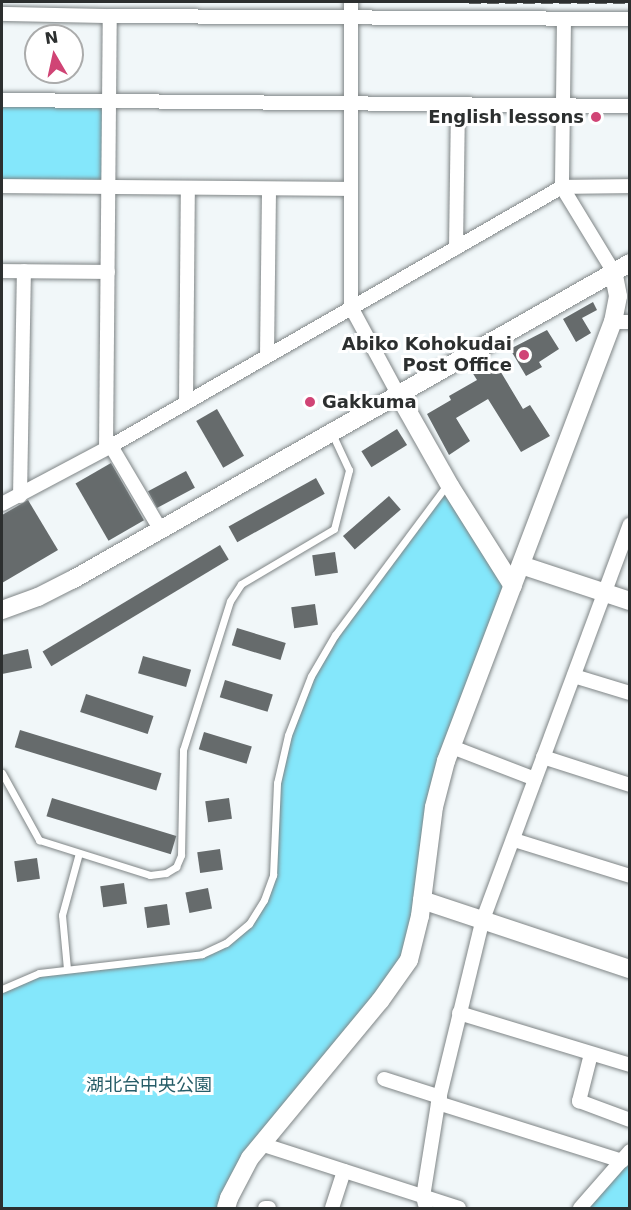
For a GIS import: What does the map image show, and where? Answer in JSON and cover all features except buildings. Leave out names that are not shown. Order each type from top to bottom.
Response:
[{"type":"street","points":[[351,2],[351,307],[448,483],[513,586]]},
{"type":"street","points":[[2,14],[630,19]]},
{"type":"street","points":[[110,16],[109,447],[160,528]]},
{"type":"street","points":[[226,1209],[237,1181],[250,1158],[380,1001],[408,960],[422,900],[434,807],[452,747],[521,565],[621,322],[618,296],[621,267],[562,187],[565,105],[564,19]]},
{"type":"street","points":[[2,100],[630,106]]},
{"type":"street","points":[[456,249],[458,105]]},
{"type":"street","points":[[2,186],[351,189]]},
{"type":"street","points":[[2,504],[109,447],[562,187],[630,186]]},
{"type":"street","points":[[186,402],[188,188]]},
{"type":"street","points":[[267,355],[269,189]]},
{"type":"street","points":[[2,610],[38,597],[72,580],[621,267]]},
{"type":"street","points":[[2,271],[108,272]]},
{"type":"street","points":[[20,496],[24,271]]},
{"type":"street","points":[[424,1203],[439,1100],[482,922],[630,525]]},
{"type":"street","points":[[521,565],[630,601]]},
{"type":"street","points":[[574,676],[630,693]]},
{"type":"street","points":[[452,747],[536,779]]},
{"type":"street","points":[[543,757],[630,785]]},
{"type":"street","points":[[513,840],[630,876]]},
{"type":"street","points":[[422,900],[482,922],[630,969]]},
{"type":"street","points":[[459,1013],[630,1065]]},
{"type":"street","points":[[591,1054],[579,1101],[630,1120]]},
{"type":"street","points":[[384,1078],[439,1100],[626,1156],[580,1209]]},
{"type":"street","points":[[261,1144],[344,1171],[424,1203],[459,1209]]},
{"type":"street","points":[[332,1209],[344,1171]]},
{"type":"lane","points":[[2,773],[35,836],[150,875],[166,873],[180,862],[183,750],[230,601],[241,584],[334,529],[349,470],[331,431]]},
{"type":"lane","points":[[2,989],[30,975],[202,954],[237,935],[257,914],[273,875],[277,783],[298,703],[335,635],[448,483]]},
{"type":"lane","points":[[67,969],[62,915],[79,852]]},
{"type":"green space","points":[[2,100],[109,102],[107,188],[2,186]]},
{"type":"green space","name":"湖北台中央公園","points":[[448,483],[513,586],[446,761],[409,960],[250,1158],[226,1208],[2,1208],[2,989],[30,975],[215,949],[249,924],[269,887],[275,805],[283,756],[322,656]]},
{"type":"green space","points":[[629,1151],[629,1208],[580,1208]]},
{"type":"railway","points":[[469,2],[630,2]]},
{"type":"place","name":"English lessons","points":[[596,117]]},
{"type":"place","name":"Abiko Kohokudai Post Office","points":[[524,355]]},
{"type":"place","name":"Gakkuma","points":[[310,402]]}]
